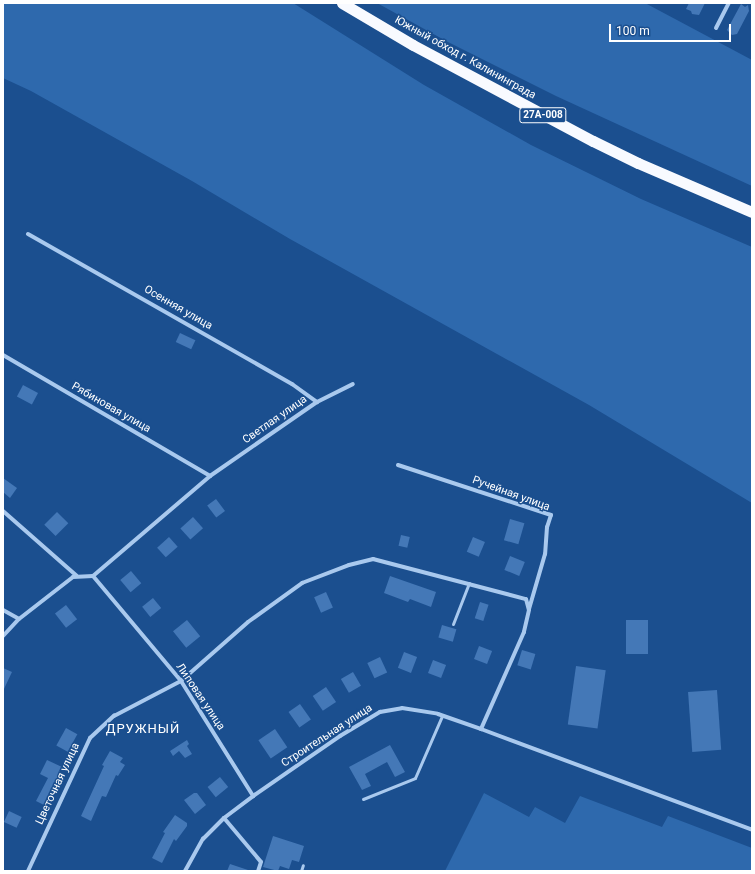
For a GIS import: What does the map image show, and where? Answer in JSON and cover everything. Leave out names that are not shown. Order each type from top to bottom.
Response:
[{"type":"highway","name":"Южный обход г. Калининграда","points":[[342,3],[413,45],[593,141],[638,163],[752,212]]},
{"type":"street","points":[[716,28],[729,3]]},
{"type":"street","name":"Осенняя улица","points":[[28,234],[278,376],[318,402]]},
{"type":"street","name":"Рябиновая улица","points":[[3,355],[210,476]]},
{"type":"street","name":"Светлая улица","points":[[93,576],[210,476],[318,402],[354,384]]},
{"type":"street","name":"Ручейная улица","points":[[398,465],[551,515],[547,526],[545,554],[529,610]]},
{"type":"street","points":[[3,511],[78,576]]},
{"type":"street","name":"Цветочная улица","points":[[28,871],[90,738],[114,716],[181,681],[248,622],[302,583],[349,565],[373,558],[469,583]]},
{"type":"street","points":[[3,636],[19,619],[73,577],[93,576]]},
{"type":"street","name":"Липовая улица","points":[[93,576],[181,681],[253,796]]},
{"type":"street","points":[[469,583],[526,599],[529,610],[524,632],[481,729]]},
{"type":"street","points":[[3,610],[19,619]]},
{"type":"street","name":"Строительная улица","points":[[185,871],[203,839],[224,818],[253,796],[340,736],[380,712],[402,708],[442,716],[481,729],[752,830]]},
{"type":"street","points":[[224,818],[261,862],[258,871]]},
{"type":"lane","points":[[453,624],[469,583]]},
{"type":"lane","points":[[363,799],[415,778],[442,716]]},
{"type":"lane","points":[[301,871],[303,865]]},
{"type":"shaded area","points":[[3,3],[293,3],[424,85],[531,145],[641,199],[752,247],[752,503],[589,405],[290,239],[192,181],[31,91],[3,78]]},
{"type":"shaded area","points":[[377,3],[645,3],[752,60],[752,186],[556,96],[448,42]]},
{"type":"shaded area","points":[[484,793],[529,817],[535,807],[565,823],[580,796],[662,827],[668,816],[752,848],[752,871],[445,871]]},
{"type":"building","points":[[689,3],[705,3],[699,15],[692,14],[691,11],[686,9]]},
{"type":"building","points":[[741,4],[745,7],[748,5],[749,11],[737,34],[732,35],[727,30]]},
{"type":"building","points":[[180,333],[195,340],[191,349],[176,342]]},
{"type":"building","points":[[23,385],[38,393],[32,404],[17,396]]},
{"type":"building","points":[[3,478],[17,488],[10,498],[3,492]]},
{"type":"building","points":[[216,499],[225,511],[216,518],[207,506]]},
{"type":"building","points":[[57,512],[68,523],[56,536],[44,525]]},
{"type":"building","points":[[193,517],[203,528],[190,540],[180,528]]},
{"type":"building","points":[[510,519],[524,523],[518,544],[504,540]]},
{"type":"building","points":[[401,535],[410,537],[407,548],[399,546]]},
{"type":"building","points":[[169,537],[178,547],[166,557],[157,548]]},
{"type":"building","points":[[473,537],[485,542],[479,557],[467,552]]},
{"type":"building","points":[[510,556],[525,562],[519,576],[504,570]]},
{"type":"building","points":[[131,571],[141,583],[131,592],[120,580]]},
{"type":"building","points":[[390,576],[436,592],[431,607],[410,599],[408,602],[384,593]]},
{"type":"building","points":[[326,592],[333,608],[321,613],[314,597]]},
{"type":"building","points":[[153,598],[161,608],[150,617],[142,607]]},
{"type":"building","points":[[480,602],[489,605],[483,621],[475,618]]},
{"type":"building","points":[[66,605],[77,619],[66,628],[55,614]]},
{"type":"building","points":[[187,620],[200,636],[186,648],[173,631]]},
{"type":"building","points":[[626,620],[648,620],[648,654],[626,654]]},
{"type":"building","points":[[442,625],[456,629],[453,642],[438,637]]},
{"type":"building","points":[[479,646],[492,651],[487,664],[474,659]]},
{"type":"building","points":[[522,650],[535,654],[531,669],[517,665]]},
{"type":"building","points":[[404,652],[417,657],[411,673],[398,668]]},
{"type":"building","points":[[380,657],[387,672],[374,678],[367,663]]},
{"type":"building","points":[[433,660],[446,665],[441,678],[428,673]]},
{"type":"building","points":[[576,666],[606,670],[597,729],[568,724]]},
{"type":"building","points":[[3,668],[12,672],[3,691]]},
{"type":"building","points":[[353,672],[361,686],[349,693],[341,679]]},
{"type":"building","points":[[326,687],[336,702],[323,711],[313,696]]},
{"type":"building","points":[[717,690],[721,750],[692,752],[688,692]]},
{"type":"building","points":[[300,704],[311,720],[299,728],[289,712]]},
{"type":"building","points":[[66,728],[77,734],[68,752],[56,745]]},
{"type":"building","points":[[275,729],[287,747],[271,758],[258,740]]},
{"type":"building","points":[[187,740],[189,744],[187,746],[192,754],[185,758],[179,751],[173,756],[170,751]]},
{"type":"building","points":[[390,745],[405,772],[395,777],[387,762],[365,774],[371,786],[362,790],[349,767]]},
{"type":"building","points":[[110,751],[123,758],[120,762],[125,765],[118,776],[116,775],[106,797],[102,796],[91,821],[81,816],[104,766],[102,765]]},
{"type":"building","points":[[47,760],[62,767],[44,805],[36,801],[48,778],[40,774]]},
{"type":"building","points":[[220,777],[228,787],[216,797],[208,787]]},
{"type":"building","points":[[194,793],[197,793],[206,805],[195,814],[184,800]]},
{"type":"building","points":[[9,811],[22,817],[17,828],[4,822]]},
{"type":"building","points":[[175,815],[187,823],[187,826],[176,841],[174,839],[162,863],[152,858],[165,833],[163,832]]},
{"type":"building","points":[[273,836],[304,846],[299,862],[292,860],[289,869],[280,866],[278,871],[263,867]]},
{"type":"building","points":[[230,864],[248,870],[248,871],[227,871]]},
{"type":"district","name":"ДРУЖНЫЙ","points":[[143,729]]}]
